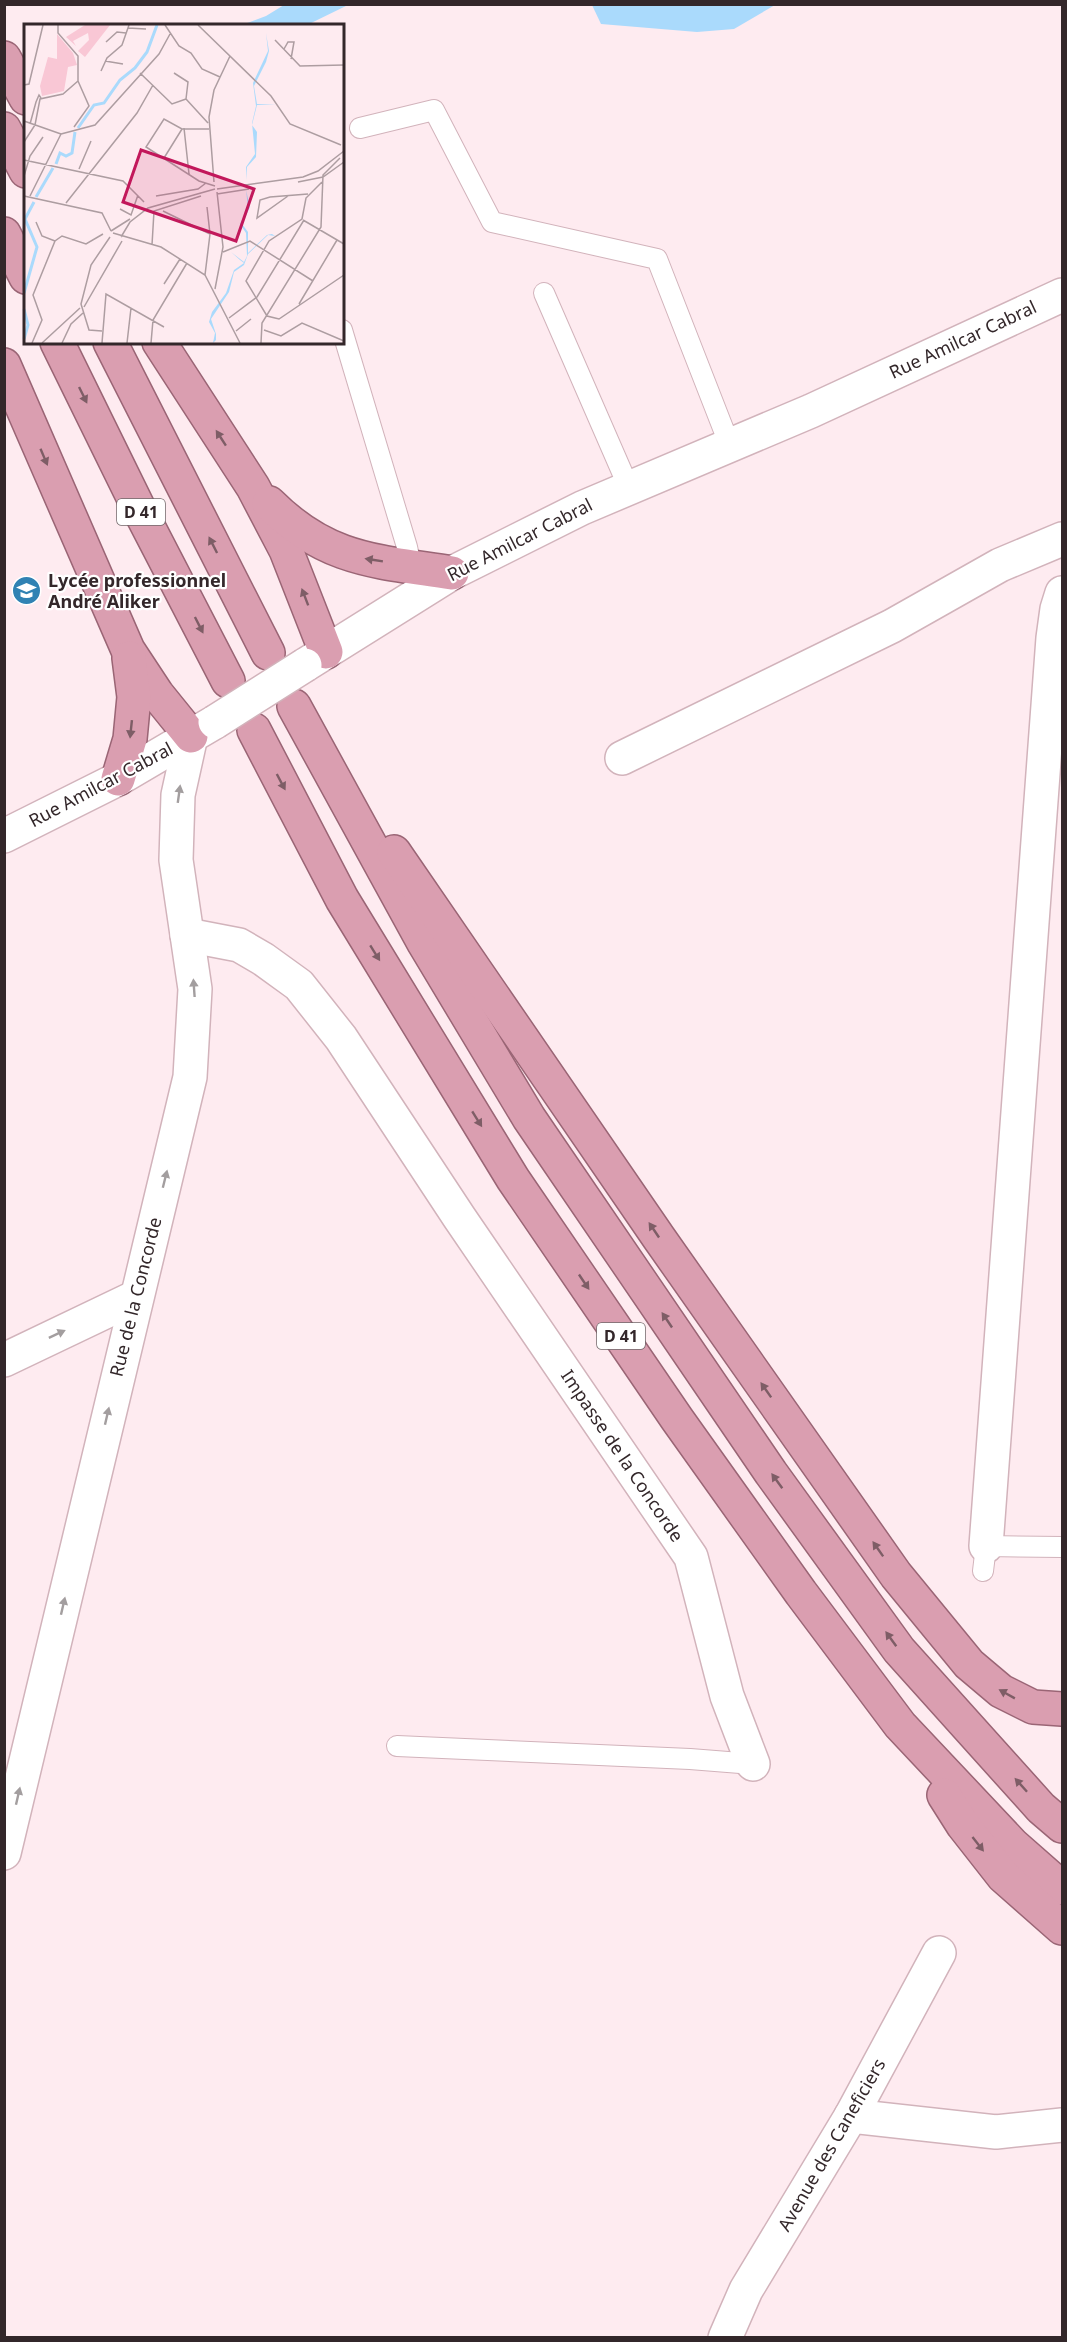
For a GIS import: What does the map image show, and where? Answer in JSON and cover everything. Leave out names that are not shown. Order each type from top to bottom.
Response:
[{"type":"highway","points":[[4,58],[24,94]]},
{"type":"highway","points":[[4,129],[24,167]]},
{"type":"highway","points":[[4,234],[24,273]]},
{"type":"highway","name":"D 41","points":[[58,344],[139,509],[228,681]]},
{"type":"highway","name":"D 41","points":[[111,344],[268,653]]},
{"type":"highway","points":[[160,344],[253,487],[286,550],[316,659]]},
{"type":"highway","points":[[4,365],[128,650],[157,694],[203,729]]},
{"type":"highway","points":[[253,487],[289,523],[322,544],[354,557],[452,573]]},
{"type":"highway","points":[[118,779],[130,740],[134,697],[128,650]]},
{"type":"highway","name":"D 41","points":[[1062,1709],[1033,1707],[1001,1691],[969,1664],[896,1575],[659,1238],[449,930],[298,714],[424,943],[529,1118],[771,1473],[899,1650],[1041,1808],[1062,1826]]},
{"type":"highway","name":"D 41","points":[[254,730],[342,899],[513,1179],[684,1428],[801,1593],[900,1725],[1013,1845],[1062,1888]]},
{"type":"highway","points":[[900,1725],[963,1825],[1003,1876],[1062,1928]]},
{"type":"street","name":"Rue Amilcar Cabral","points":[[4,836],[118,779],[203,729],[452,573],[582,508],[811,411],[1062,295]]},
{"type":"street","points":[[622,758],[892,626],[1000,565],[1062,539]]},
{"type":"street","points":[[984,1558],[1053,639],[1057,609],[1062,593]]},
{"type":"street","name":"Rue de la Concorde","points":[[4,1853],[190,1077],[195,989],[176,860],[178,795],[203,729]]},
{"type":"street","name":"Impasse de la Concorde","points":[[187,934],[239,945],[263,959],[299,985],[341,1038],[459,1217],[691,1557],[727,1696],[753,1764]]},
{"type":"street","points":[[4,1359],[136,1297]]},
{"type":"street","name":"Avenue des Caneficiers","points":[[725,2337],[746,2290],[851,2116],[939,1953]]},
{"type":"street","points":[[851,2116],[996,2132],[1062,2125]]},
{"type":"lane","points":[[360,128],[434,110],[492,222],[657,259],[730,446]]},
{"type":"lane","points":[[544,292],[629,488]]},
{"type":"lane","points":[[344,337],[411,566]]},
{"type":"lane","points":[[984,1558],[1062,1547]]},
{"type":"lane","name":"Impasse de la Concorde","points":[[397,1746],[690,1758],[753,1764]]},
{"type":"water","points":[[284,4],[348,5],[309,24],[245,24],[266,16]]},
{"type":"water","points":[[592,5],[775,5],[734,29],[697,32],[601,24]]},
{"type":"place","name":"Lycée professionnel André Aliker","points":[[27,591]]}]
